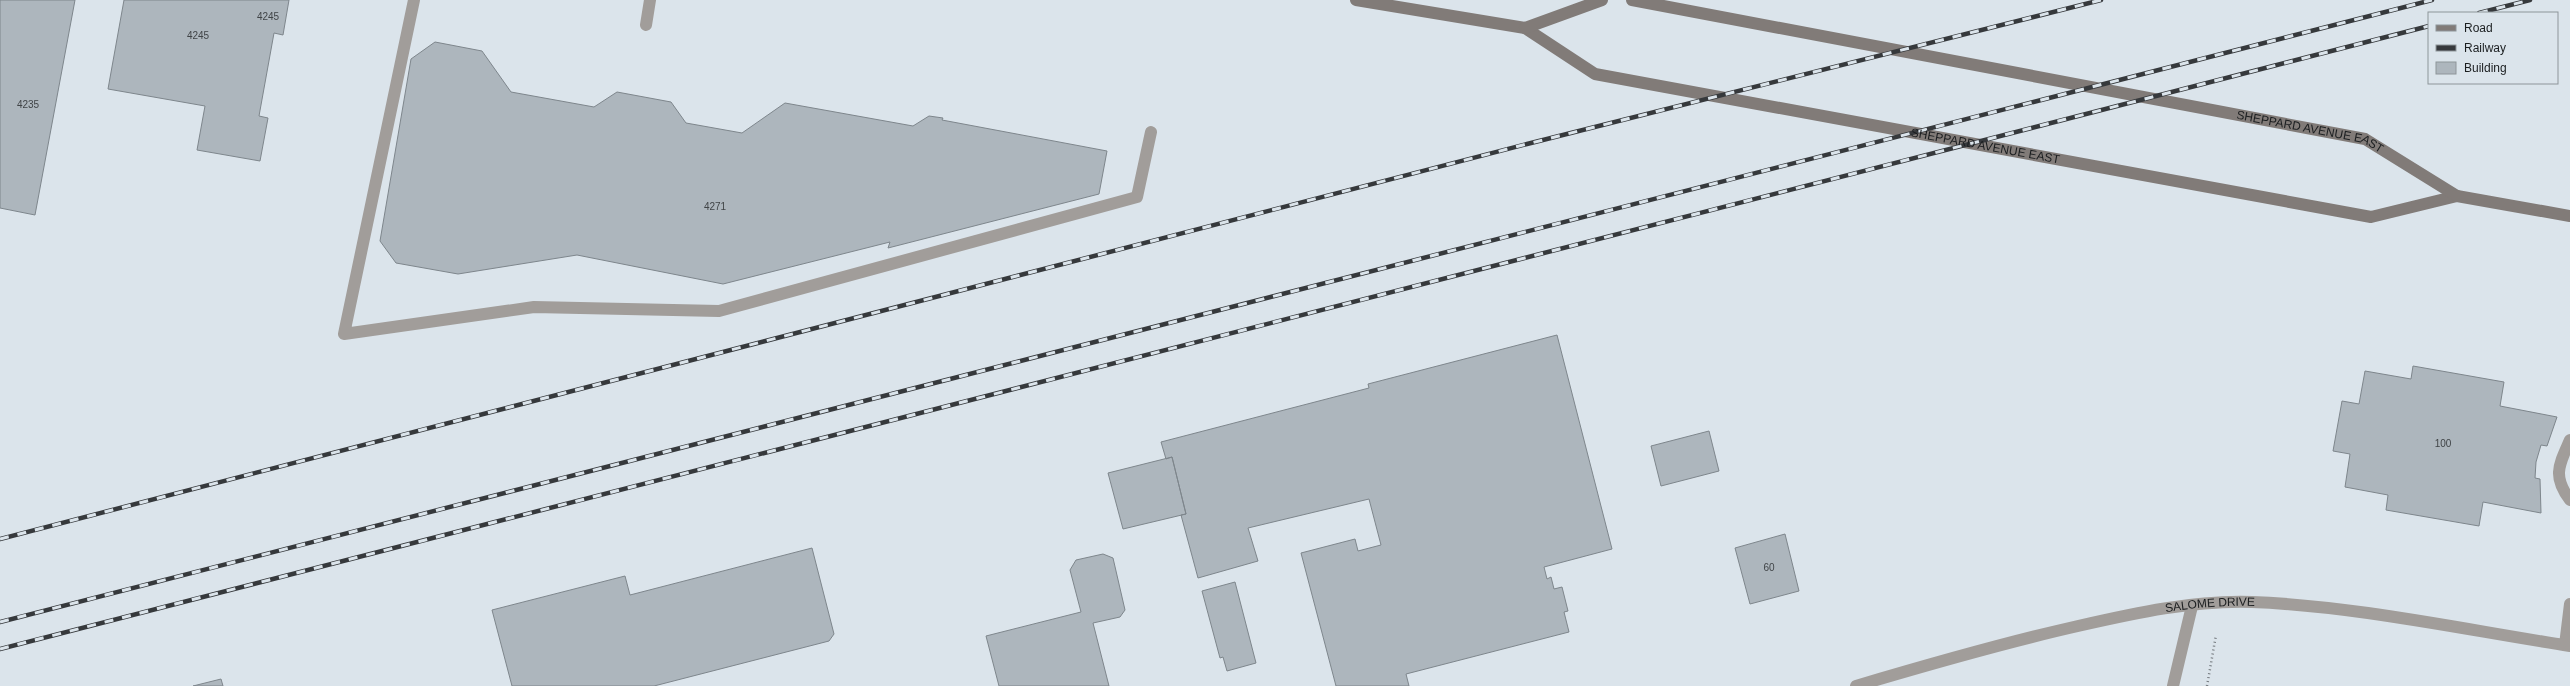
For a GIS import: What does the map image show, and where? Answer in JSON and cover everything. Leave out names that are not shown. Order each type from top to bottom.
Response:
[{"type":"main road","name":"SHEPPARD AVENUE EAST","points":[[1356,0],[1525,28],[1595,74],[2371,217],[2457,196]]},
{"type":"main road","name":"SHEPPARD AVENUE EAST","points":[[1525,28],[1602,0]]},
{"type":"main road","name":"SHEPPARD AVENUE EAST","points":[[1632,0],[2365,139],[2457,196],[2570,216]]},
{"type":"street","points":[[414,0],[344,334],[534,307],[719,311],[1137,198],[1150,132]]},
{"type":"street","points":[[646,25],[650,0]]},
{"type":"street","points":[[2570,440],[2558,469],[2563,491],[2570,500]]},
{"type":"street","name":"SALOME DRIVE","points":[[1856,686],[1997,645],[2140,613],[2222,603],[2251,602],[2372,614],[2567,646]]},
{"type":"street","points":[[2567,646],[2570,604]]},
{"type":"street","points":[[2173,686],[2192,606]]},
{"type":"path","points":[[2207,686],[2222,603]]},
{"type":"building","points":[[0,0],[75,0],[35,215],[0,208]]},
{"type":"building","points":[[124,0],[289,0],[283,35],[274,33],[259,116],[268,118],[260,161],[197,150],[205,106],[108,89]]},
{"type":"building","points":[[435,42],[482,51],[511,92],[594,107],[617,92],[671,102],[686,123],[742,133],[785,103],[913,126],[929,116],[943,118],[942,120],[1107,151],[1099,194],[888,248],[890,242],[723,284],[577,255],[458,274],[396,263],[380,241],[411,59]]},
{"type":"building","points":[[1557,335],[1612,549],[1544,567],[1547,579],[1551,577],[1554,589],[1562,587],[1568,611],[1564,612],[1569,632],[1406,674],[1409,686],[1336,686],[1301,553],[1355,539],[1358,551],[1381,545],[1369,499],[1248,528],[1258,561],[1198,578],[1181,515],[1186,514],[1172,457],[1166,459],[1161,442],[1369,388],[1368,384]]},
{"type":"building","points":[[2413,366],[2504,382],[2500,406],[2557,417],[2547,446],[2541,445],[2536,462],[2535,478],[2540,479],[2541,513],[2483,502],[2479,526],[2386,510],[2388,495],[2345,487],[2350,454],[2333,451],[2342,401],[2359,404],[2365,371],[2411,379]]},
{"type":"building","points":[[1709,431],[1719,471],[1661,486],[1651,446]]},
{"type":"building","points":[[1172,457],[1186,514],[1123,529],[1108,473]]},
{"type":"building","points":[[1785,534],[1799,591],[1750,604],[1735,548]]},
{"type":"building","points":[[812,548],[834,634],[829,641],[654,686],[512,686],[492,610],[625,576],[630,595]]},
{"type":"building","points":[[1103,554],[1113,558],[1125,610],[1120,617],[1093,623],[1109,686],[999,686],[986,636],[1081,612],[1070,570],[1076,560]]},
{"type":"building","points":[[1235,582],[1256,663],[1227,671],[1223,657],[1220,658],[1202,591]]},
{"type":"building","points":[[221,679],[223,686],[193,686]]},
{"type":"railway","points":[[0,539],[1527,144],[2101,0]]},
{"type":"railway","points":[[0,622],[2432,0]]},
{"type":"railway","points":[[2483,12],[2530,0]]},
{"type":"railway","points":[[0,649],[2428,26]]}]
